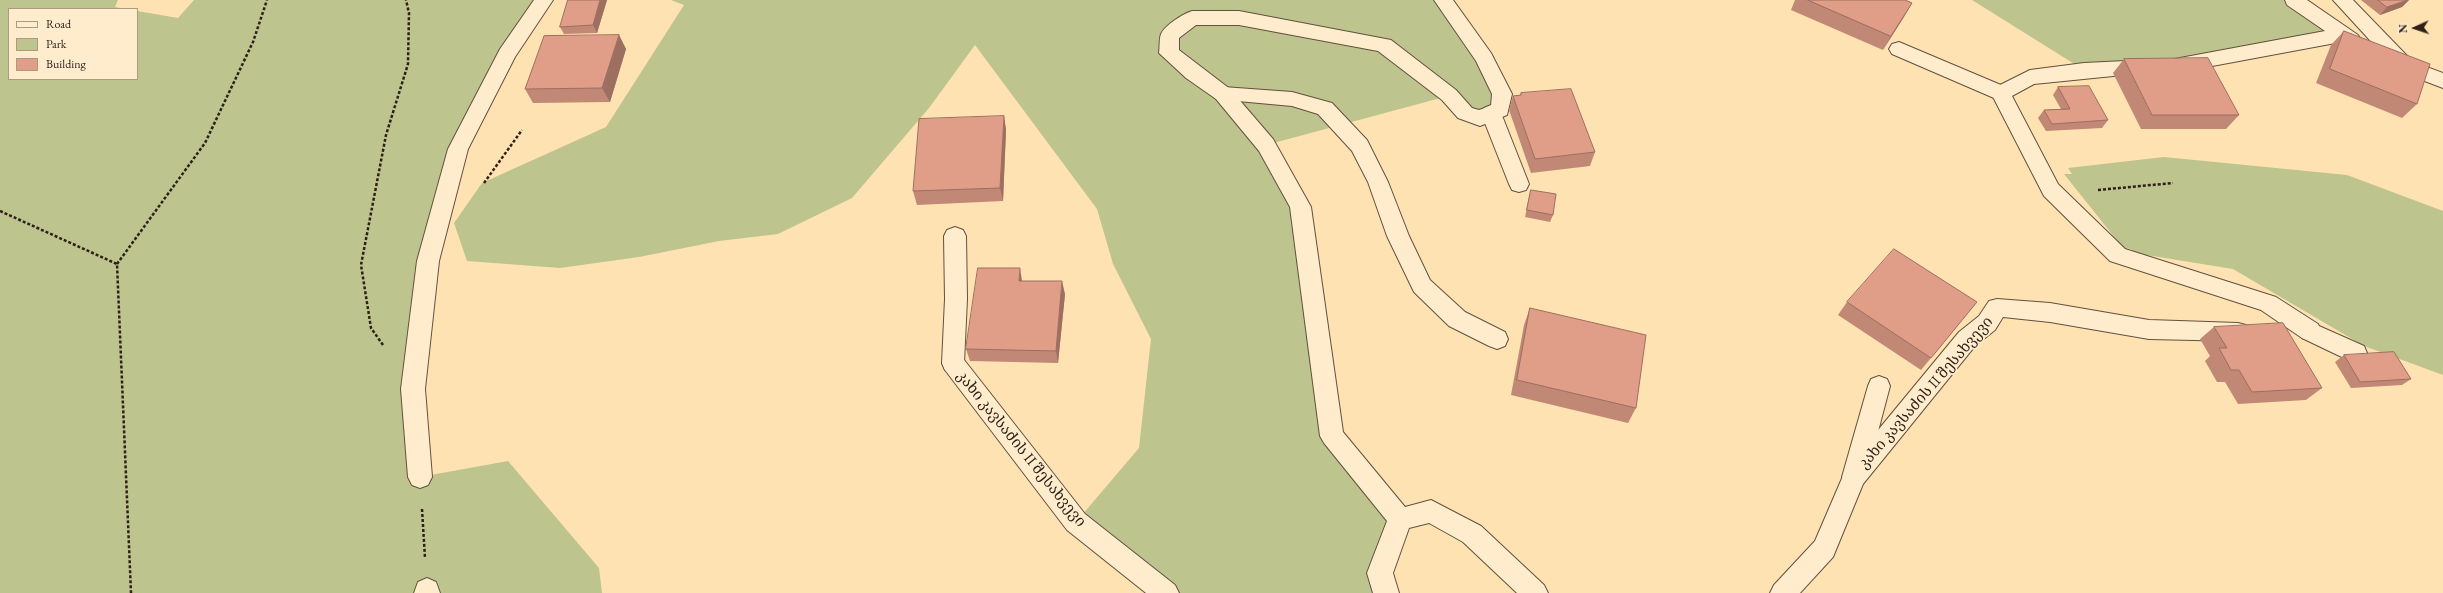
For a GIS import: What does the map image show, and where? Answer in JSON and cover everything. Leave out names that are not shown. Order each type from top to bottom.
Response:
[{"type":"street","points":[[420,477],[413,389],[428,261],[458,149],[507,54],[544,0]]},
{"type":"street","points":[[1400,519],[1332,436],[1300,207],[1266,145],[1222,94],[1169,53],[1170,35],[1192,18],[1239,18],[1384,45],[1448,96],[1465,113],[1480,118],[1500,110],[1502,94],[1484,58],[1442,0]]},
{"type":"street","points":[[2294,0],[2343,35],[2406,67],[2443,81]]},
{"type":"street","points":[[2342,0],[2406,67]]},
{"type":"street","points":[[2001,93],[2030,77],[2084,70],[2185,65],[2343,35]]},
{"type":"street","points":[[1899,50],[2001,93],[2051,190],[2118,255],[2268,303],[2310,331],[2356,353]]},
{"type":"street","points":[[1222,94],[1292,99],[1325,108],[1360,146],[1378,182],[1398,236],[1422,286],[1456,319],[1497,339]]},
{"type":"street","points":[[1491,113],[1519,184]]},
{"type":"street","name":"კახი კავსაძის II შესახვევი","points":[[954,236],[956,299],[953,362],[1076,522],[1166,593]]},
{"type":"street","name":"კახი კავსაძის II შესახვევი","points":[[1783,593],[1824,549],[1854,477],[1968,339],[1987,323],[1997,308],[2032,309],[2087,317],[2138,328],[2203,332],[2310,331]]},
{"type":"street","points":[[1854,477],[1879,386]]},
{"type":"street","points":[[1400,519],[1431,511],[1472,534],[1535,593]]},
{"type":"street","points":[[1386,593],[1380,573],[1400,519]]},
{"type":"path","points":[[131,593],[117,264],[205,143],[254,42],[267,0]]},
{"type":"path","points":[[384,346],[372,328],[361,265],[386,135],[408,64],[409,13],[406,0]]},
{"type":"path","points":[[2051,190],[2078,192],[2173,184]]},
{"type":"path","points":[[0,211],[117,264]]},
{"type":"path","points":[[420,477],[427,592]]},
{"type":"green space","points":[[0,0],[118,0],[115,7],[120,8],[8,8],[8,80],[138,80],[138,11],[178,18],[194,0],[544,0],[458,149],[428,261],[420,477],[508,461],[599,568],[602,593],[0,593]]},
{"type":"green space","points":[[671,0],[1443,0],[1502,94],[1480,118],[1448,96],[1266,145],[1300,207],[1332,436],[1400,519],[1386,593],[1166,593],[1076,522],[1139,448],[1151,339],[1113,264],[1097,209],[975,45],[929,108],[852,198],[778,234],[719,241],[639,257],[560,268],[467,261],[454,223],[482,183],[606,127],[684,5]]},
{"type":"green space","points":[[1972,0],[2294,0],[2343,35],[2248,54],[2084,70]]},
{"type":"green space","points":[[2164,157],[2347,175],[2443,211],[2443,375],[2364,346],[2233,269],[2134,253],[2131,249],[2123,248],[2064,174],[2072,174],[2068,168]]},
{"type":"building","points":[[568,0],[600,0],[593,25],[560,27]]},
{"type":"building","points":[[1808,0],[1905,0],[1912,3],[1891,36]]},
{"type":"building","points":[[2378,0],[2408,0],[2387,7]]},
{"type":"building","points":[[2344,31],[2430,64],[2417,104],[2330,69]]},
{"type":"building","points":[[619,35],[602,88],[525,89],[544,36]]},
{"type":"building","points":[[2208,58],[2239,115],[2152,115],[2124,59]]},
{"type":"building","points":[[2089,86],[2108,120],[2052,124],[2044,110],[2070,109],[2058,87]]},
{"type":"building","points":[[1571,89],[1595,152],[1535,159],[1513,96],[1521,95],[1521,93]]},
{"type":"building","points":[[1004,116],[1000,188],[913,191],[919,119]]},
{"type":"building","points":[[1531,190],[1556,194],[1553,215],[1527,210]]},
{"type":"building","points":[[1894,249],[1977,302],[1931,358],[1847,302]]},
{"type":"building","points":[[978,268],[1020,268],[1019,281],[1062,281],[1056,351],[966,349]]},
{"type":"building","points":[[1530,308],[1646,335],[1636,408],[1517,380]]},
{"type":"building","points":[[2283,323],[2322,388],[2252,392],[2239,370],[2231,370],[2219,348],[2227,348],[2214,327]]},
{"type":"building","points":[[2394,352],[2411,379],[2360,382],[2344,355]]}]
